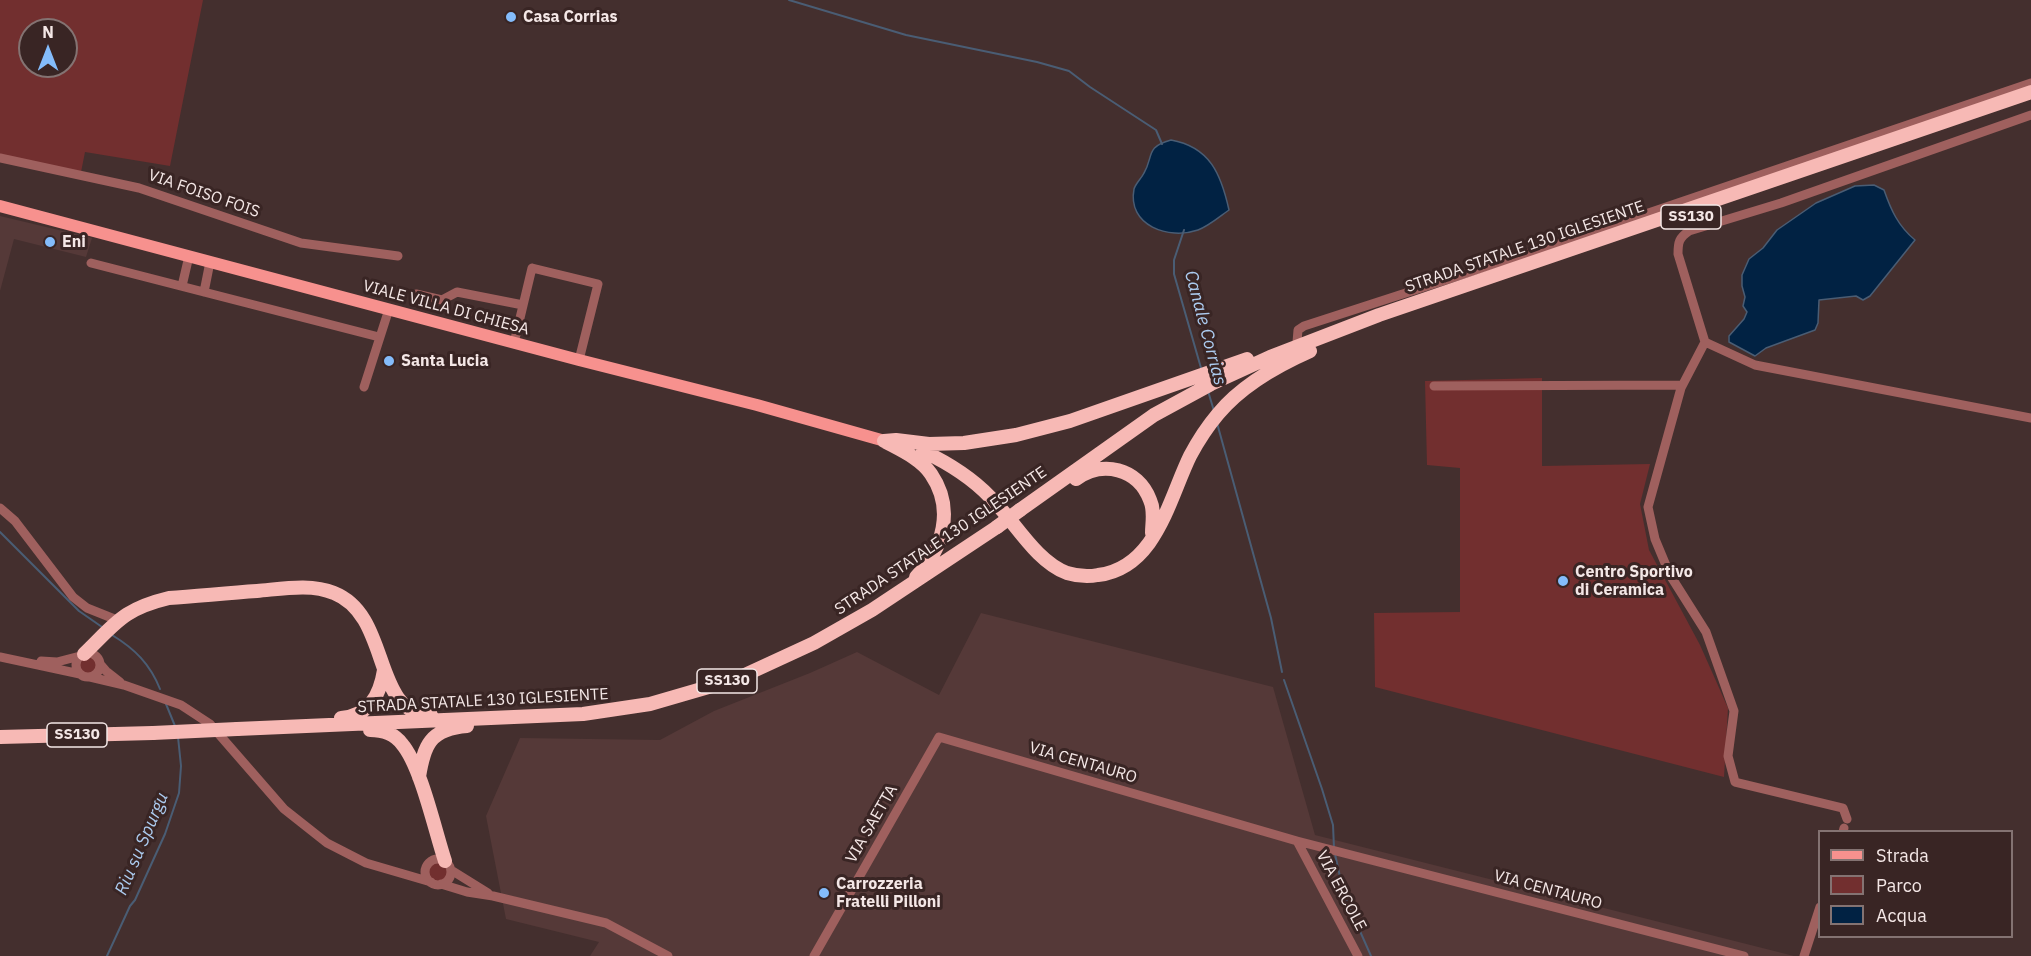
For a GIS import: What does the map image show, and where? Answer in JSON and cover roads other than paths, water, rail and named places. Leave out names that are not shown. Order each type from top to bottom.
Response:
[{"type":"highway","name":"STRADA STATALE 130 IGLESIENTE","points":[[0,737],[153,733],[582,714],[650,704],[736,679],[814,643],[872,610],[997,527],[1136,427],[1189,395],[1209,378],[1379,315],[2031,92]]},
{"type":"highway","name":"STRADA STATALE 130 IGLESIENTE","points":[[1269,357],[1351,333],[2031,101]]},
{"type":"highway","points":[[884,441],[929,444],[964,443],[1007,437],[1070,421],[1186,380],[1209,378],[1297,342],[1379,315]]},
{"type":"highway","points":[[923,451],[959,470],[991,497],[1053,566],[1067,573],[1081,576],[1093,576],[1120,570],[1132,562],[1152,538],[1190,456],[1219,412],[1261,376],[1289,360],[1351,333]]},
{"type":"highway","points":[[884,441],[912,456],[931,473],[944,505],[945,520],[937,549],[926,572]]},
{"type":"highway","points":[[1021,510],[1046,500],[1089,471],[1111,468],[1133,477],[1144,488],[1153,510],[1152,538]]},
{"type":"highway","points":[[82,655],[117,620],[138,607],[169,598],[299,588],[327,590],[344,598],[360,611],[375,638],[384,668],[398,700],[411,711],[418,714],[493,712],[528,716]]},
{"type":"highway","points":[[99,661],[101,637]]},
{"type":"highway","points":[[287,727],[315,720],[348,718],[361,712],[379,693],[384,668]]},
{"type":"highway","points":[[419,777],[425,748],[435,736],[459,727],[492,724],[528,716]]},
{"type":"highway","points":[[287,727],[316,732],[379,730],[388,733],[402,744],[419,777],[436,834],[439,865]]},
{"type":"main road","name":"VIALE VILLA DI CHIESA","points":[[0,206],[514,343],[757,405],[923,451]]},
{"type":"street","points":[[1297,342],[1298,330],[1304,326],[1566,241],[2031,83]]},
{"type":"street","points":[[1845,826],[1843,808],[1735,782],[1728,756],[1734,711],[1706,632],[1666,566],[1655,539],[1648,507],[1682,385],[1706,342],[1678,254],[1680,237],[1689,231],[1781,203],[2031,115]]},
{"type":"street","name":"VIA FOISO FOIS","points":[[0,158],[139,188],[301,243],[398,256]]},
{"type":"street","points":[[182,286],[189,256]]},
{"type":"street","points":[[204,292],[210,262]]},
{"type":"street","points":[[91,263],[379,336]]},
{"type":"street","points":[[514,343],[532,268],[598,284],[579,360]]},
{"type":"street","points":[[416,294],[442,300],[457,292],[523,305]]},
{"type":"street","points":[[364,387],[389,309]]},
{"type":"street","points":[[1706,342],[1755,365],[2031,418]]},
{"type":"street","points":[[1434,386],[1682,385]]},
{"type":"street","points":[[0,508],[15,521],[73,597],[87,608],[117,620]]},
{"type":"street","points":[[0,655],[57,662],[91,654],[106,671],[124,685]]},
{"type":"street","points":[[0,655],[124,685],[182,705],[210,724],[284,809],[327,843],[366,863],[467,892],[606,923],[668,956]]},
{"type":"street","points":[[82,655],[76,663],[85,676]]},
{"type":"street","points":[[85,676],[98,671],[99,661]]},
{"type":"street","name":"VIA CENTAURO","points":[[939,737],[1297,841],[1744,956]]},
{"type":"street","name":"VIA SAETTA","points":[[814,956],[939,737]]},
{"type":"street","name":"VIA ERCOLE","points":[[1297,841],[1359,956]]},
{"type":"street","points":[[398,872],[439,865],[492,896]]},
{"type":"street","points":[[431,882],[426,875],[439,865]]},
{"type":"street","points":[[439,865],[450,878],[441,884]]},
{"type":"street","points":[[1804,956],[1818,913]]},
{"type":"water","points":[[1171,140],[1195,149],[1212,164],[1222,185],[1229,210],[1210,224],[1187,233],[1163,231],[1152,227],[1137,212],[1134,202],[1134,189],[1154,149]]},
{"type":"water","points":[[1874,185],[1884,190],[1896,217],[1915,240],[1870,296],[1863,300],[1856,296],[1819,300],[1818,323],[1815,330],[1766,348],[1755,356],[1729,342],[1729,336],[1747,312],[1743,306],[1745,297],[1742,275],[1749,259],[1763,248],[1777,230],[1816,203],[1855,186]]},
{"type":"waterway","name":"Canale Corrias","points":[[789,0],[906,35],[1037,62],[1069,71],[1156,130],[1162,144]]},
{"type":"waterway","name":"Canale Corrias","points":[[1184,230],[1174,260],[1174,274],[1201,368]]},
{"type":"waterway","name":"Canale Corrias","points":[[1208,391],[1214,411]]},
{"type":"waterway","name":"Canale Corrias","points":[[1217,423],[1271,618],[1282,672]]},
{"type":"waterway","name":"Riu su Spurgu","points":[[0,532],[79,611],[102,627]]},
{"type":"waterway","name":"Riu su Spurgu","points":[[112,635],[141,658],[152,672],[160,689]]},
{"type":"waterway","name":"Canale Corrias","points":[[1284,680],[1333,825],[1334,848]]},
{"type":"waterway","name":"Riu su Spurgu","points":[[166,704],[175,726]]},
{"type":"waterway","name":"Riu su Spurgu","points":[[107,956],[165,834],[179,793],[181,766],[178,737]]},
{"type":"waterway","name":"Canale Corrias","points":[[1335,854],[1344,895],[1371,956]]},
{"type":"place","name":"Casa Corrias","points":[[511,17]]},
{"type":"place","name":"Eni","points":[[50,242]]},
{"type":"place","name":"Santa Lucia","points":[[389,361]]},
{"type":"place","name":"Centro Sportivo di Ceramica","points":[[1563,581]]},
{"type":"place","name":"Carrozzeria Fratelli Pilloni","points":[[824,893]]}]
